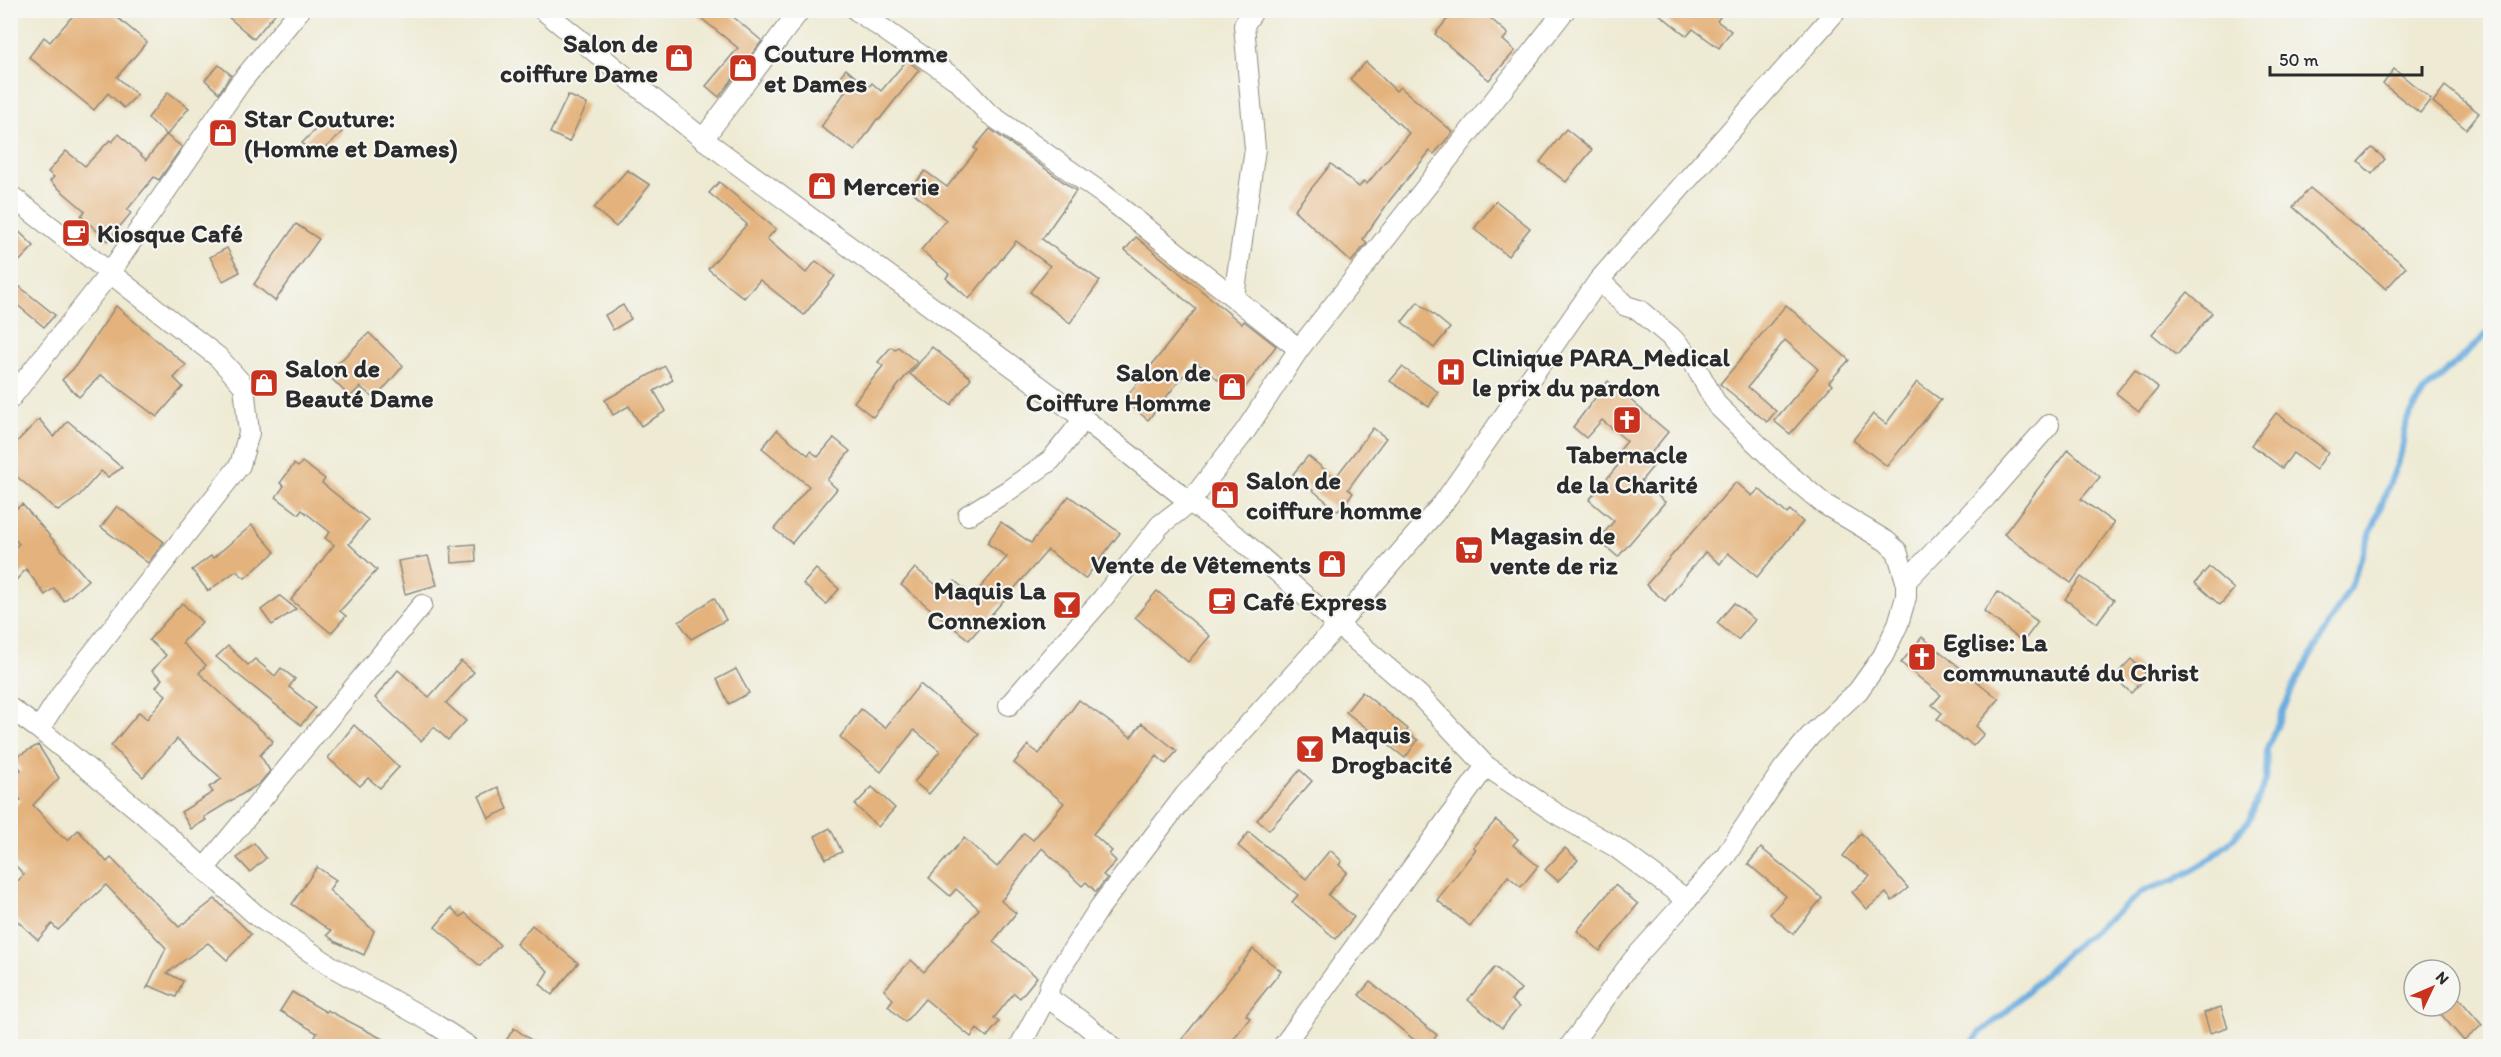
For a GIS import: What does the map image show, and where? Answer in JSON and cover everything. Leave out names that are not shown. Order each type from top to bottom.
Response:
[{"type":"street","points":[[10,399],[109,274],[240,83],[300,10]]},
{"type":"street","points":[[543,10],[703,139],[1084,419],[1240,539],[1419,695],[1486,766],[1557,814],[1614,846],[1687,900]]},
{"type":"street","points":[[703,139],[800,10]]},
{"type":"street","points":[[856,10],[958,81],[988,113],[1103,194],[1299,350]]},
{"type":"street","points":[[1234,297],[1256,149],[1244,25],[1254,10]]},
{"type":"street","points":[[1020,1047],[1050,985],[1100,907],[1185,795],[1338,625],[1444,502],[1599,280],[1838,10]]},
{"type":"street","points":[[1009,705],[1104,598],[1160,525],[1190,502],[1246,430],[1299,350],[1561,12]]},
{"type":"street","points":[[10,195],[218,357],[243,386],[249,433],[240,465],[64,690],[39,729]]},
{"type":"street","points":[[1570,1047],[1633,960],[1726,855],[1783,769],[1810,736],[1858,691],[1883,656],[1898,624],[1906,597],[1906,581],[1897,551],[1886,541],[1824,504],[1787,473],[1717,405],[1690,358],[1671,337],[1639,310],[1626,306],[1599,280]]},
{"type":"street","points":[[968,515],[1009,490],[1051,460],[1084,419]]},
{"type":"street","points":[[1906,581],[1986,497],[2049,425]]},
{"type":"street","points":[[204,869],[422,605]]},
{"type":"street","points":[[10,708],[142,813],[257,916],[331,966],[433,1023],[468,1047]]},
{"type":"street","points":[[1282,1047],[1486,766]]},
{"type":"street","points":[[1048,993],[1051,1000],[1085,1024],[1111,1047]]},
{"type":"building","points":[[78,10],[108,10],[147,42],[117,77],[137,95],[124,108],[108,93],[94,110],[29,57],[44,37],[50,42]]},
{"type":"building","points":[[220,10],[278,10],[254,39]]},
{"type":"building","points":[[691,10],[725,10],[762,41],[719,97],[706,86],[738,48]]},
{"type":"building","points":[[1455,10],[1481,10],[1508,34],[1503,40],[1515,51],[1489,80],[1435,34]]},
{"type":"building","points":[[1654,10],[1725,10],[1717,21],[1731,31],[1719,48],[1693,29],[1687,36]]},
{"type":"building","points":[[907,60],[919,70],[879,120],[877,119],[855,151],[821,127],[845,92],[834,83],[846,69],[868,88],[872,83],[881,91]]},
{"type":"building","points":[[1366,62],[1396,91],[1400,87],[1453,132],[1434,154],[1430,151],[1390,200],[1363,239],[1367,243],[1351,262],[1294,210],[1331,164],[1359,187],[1364,181],[1367,184],[1409,133],[1350,79]]},
{"type":"building","points":[[219,65],[231,75],[219,93],[205,80]]},
{"type":"building","points":[[2394,69],[2431,99],[2420,113],[2383,84]]},
{"type":"building","points":[[2445,86],[2479,113],[2466,129],[2433,102]]},
{"type":"building","points":[[168,92],[189,108],[167,135],[148,118]]},
{"type":"building","points":[[568,95],[587,104],[569,142],[550,133]]},
{"type":"building","points":[[328,117],[342,132],[316,157],[302,143]]},
{"type":"building","points":[[990,129],[1076,191],[1042,239],[1100,281],[1070,323],[1030,292],[1050,266],[1016,241],[969,299],[946,278],[949,274],[921,250],[946,220],[910,190],[925,171],[947,187],[977,150],[974,148]]},
{"type":"building","points":[[1566,129],[1592,150],[1566,182],[1540,162]]},
{"type":"building","points":[[119,134],[146,160],[166,135],[182,147],[159,180],[154,177],[127,210],[131,213],[108,241],[81,216],[85,211],[50,181],[54,177],[48,172],[66,151],[85,166]]},
{"type":"building","points":[[2372,148],[2385,159],[2372,174],[2359,162]]},
{"type":"building","points":[[627,170],[650,185],[616,227],[594,208]]},
{"type":"building","points":[[719,182],[776,229],[767,239],[806,273],[816,261],[835,276],[804,315],[760,280],[744,298],[708,269],[747,224],[709,193]]},
{"type":"building","points":[[2310,188],[2406,267],[2386,289],[2293,207]]},
{"type":"building","points":[[1496,201],[1530,228],[1508,256],[1474,229]]},
{"type":"building","points":[[10,223],[34,246],[10,271]]},
{"type":"building","points":[[296,224],[319,239],[275,301],[254,284]]},
{"type":"building","points":[[1136,237],[1242,324],[1244,321],[1276,346],[1239,396],[1195,361],[1148,420],[1124,400],[1196,309],[1125,250]]},
{"type":"building","points":[[227,248],[240,272],[223,281],[210,257]]},
{"type":"building","points":[[10,279],[55,315],[44,327],[10,299]]},
{"type":"building","points":[[2188,292],[2212,313],[2177,355],[2152,334]]},
{"type":"building","points":[[1418,302],[1450,328],[1434,348],[1402,322]]},
{"type":"building","points":[[623,305],[631,319],[613,330],[605,315]]},
{"type":"building","points":[[1786,305],[1849,360],[1829,382],[1832,385],[1790,434],[1774,421],[1818,369],[1785,340],[1748,387],[1776,411],[1767,422],[1720,384]]},
{"type":"building","points":[[116,306],[186,365],[174,378],[183,387],[157,417],[101,375],[79,397],[62,380],[74,368]]},
{"type":"building","points":[[369,333],[403,366],[375,399],[360,387],[350,397],[327,374]]},
{"type":"building","points":[[891,347],[895,350],[898,347],[917,362],[873,417],[854,402],[883,366],[878,362]]},
{"type":"building","points":[[932,347],[971,378],[951,405],[910,374]]},
{"type":"building","points":[[665,366],[673,380],[654,391],[666,411],[641,426],[629,406],[613,415],[605,400]]},
{"type":"building","points":[[1402,367],[1438,392],[1429,407],[1390,381]]},
{"type":"building","points":[[2135,369],[2158,388],[2139,411],[2116,393]]},
{"type":"building","points":[[1608,381],[1668,432],[1647,458],[1655,464],[1641,481],[1665,502],[1618,557],[1598,540],[1614,521],[1589,500],[1619,464],[1613,459],[1627,441],[1602,420],[1586,438],[1573,427]]},
{"type":"building","points":[[1917,382],[1941,400],[1887,466],[1853,440],[1873,414],[1886,424]]},
{"type":"building","points":[[2276,413],[2328,452],[2316,470],[2293,453],[2282,468],[2252,445]]},
{"type":"building","points":[[39,419],[54,437],[68,421],[122,468],[108,477],[101,471],[78,497],[58,511],[10,471],[10,449]]},
{"type":"building","points":[[1373,428],[1386,438],[1348,489],[1353,493],[1338,511],[1293,474],[1308,456],[1335,478]]},
{"type":"building","points":[[777,430],[808,455],[811,451],[818,457],[834,438],[850,451],[827,480],[837,489],[792,543],[774,529],[809,486],[762,448]]},
{"type":"building","points":[[2068,449],[2100,477],[2081,499],[2114,523],[2071,583],[2004,534]]},
{"type":"building","points":[[302,462],[325,479],[322,483],[368,520],[349,544],[377,570],[340,611],[346,616],[331,633],[291,600],[334,545],[325,538],[330,532],[302,510],[299,514],[276,497],[284,486],[280,483],[294,464],[298,467]]},
{"type":"building","points":[[1736,482],[1752,496],[1759,489],[1787,514],[1790,510],[1803,522],[1757,577],[1728,553],[1720,564],[1705,552],[1665,601],[1646,585]]},
{"type":"building","points":[[1069,496],[1120,533],[1085,579],[1048,550],[969,640],[901,585],[915,568],[945,592],[955,581],[973,596],[1007,557],[987,543],[1001,522],[1031,543]]},
{"type":"building","points":[[22,504],[88,580],[64,601],[54,588],[45,595],[26,569],[10,587],[10,551],[19,544],[10,534],[10,514]]},
{"type":"building","points":[[117,506],[164,542],[148,563],[101,527]]},
{"type":"building","points":[[252,525],[275,552],[245,578],[236,571],[208,591],[192,570],[211,556],[213,558]]},
{"type":"building","points":[[475,544],[476,561],[452,563],[451,546]]},
{"type":"building","points":[[428,556],[437,585],[405,594],[398,561]]},
{"type":"building","points":[[2209,567],[2234,589],[2220,605],[2195,583]]},
{"type":"building","points":[[816,569],[839,589],[826,604],[803,584]]},
{"type":"building","points":[[2081,577],[2114,600],[2097,623],[2065,599]]},
{"type":"building","points":[[1157,591],[1210,636],[1188,662],[1135,617]]},
{"type":"building","points":[[1998,592],[2038,622],[2023,642],[1984,611]]},
{"type":"building","points":[[280,596],[296,609],[272,625],[261,610]]},
{"type":"building","points":[[714,598],[726,620],[691,639],[679,622]]},
{"type":"building","points":[[182,603],[202,622],[182,643],[206,665],[199,673],[273,741],[260,755],[270,771],[259,784],[204,817],[206,820],[191,829],[181,812],[213,792],[209,787],[222,779],[177,739],[143,777],[111,746],[139,712],[147,719],[166,695],[156,687],[162,679],[152,671],[166,655],[149,640]]},
{"type":"building","points":[[1734,603],[1755,620],[1738,640],[1717,623]]},
{"type":"building","points":[[1922,637],[1999,699],[1976,726],[1984,734],[1973,746],[1965,739],[1963,741],[1937,719],[1942,713],[1932,705],[1941,695],[1901,663]]},
{"type":"building","points":[[228,646],[248,665],[255,659],[275,676],[281,668],[295,679],[289,687],[315,708],[301,725],[216,657]]},
{"type":"building","points":[[2131,659],[2148,676],[2131,693],[2114,677]]},
{"type":"building","points":[[461,661],[474,672],[446,703],[466,721],[448,740],[434,727],[421,741],[375,698],[398,670],[429,697]]},
{"type":"building","points":[[736,669],[749,693],[729,704],[717,679]]},
{"type":"building","points":[[920,684],[979,734],[929,794],[914,782],[940,751],[914,730],[881,772],[840,737],[861,709],[885,728]]},
{"type":"building","points":[[1362,692],[1408,729],[1406,732],[1418,740],[1405,758],[1346,712]]},
{"type":"building","points":[[1079,700],[1131,737],[1142,723],[1177,751],[1166,764],[1157,756],[1093,834],[1112,851],[1109,854],[1116,861],[1103,875],[1107,878],[1096,892],[1086,882],[1082,886],[1042,848],[1001,901],[1016,913],[993,942],[1037,977],[1020,998],[1014,993],[994,1018],[999,1022],[987,1037],[977,1029],[971,1037],[925,999],[905,1022],[888,1006],[893,999],[884,990],[911,960],[924,972],[979,909],[956,889],[950,896],[929,878],[964,838],[997,867],[1024,833],[1033,840],[1064,803],[1014,763],[1028,745],[1039,754]]},
{"type":"building","points":[[354,725],[399,767],[380,788],[368,778],[360,786],[328,758]]},
{"type":"building","points":[[38,745],[59,778],[33,805],[61,836],[68,840],[78,830],[107,862],[111,858],[179,927],[215,899],[251,934],[227,960],[208,943],[167,973],[183,981],[176,997],[150,986],[147,988],[166,948],[106,885],[58,930],[52,924],[38,940],[10,914],[10,888],[24,875],[10,859],[10,810],[21,800],[10,786],[10,778],[21,770],[14,758]]},
{"type":"building","points":[[1300,770],[1312,781],[1269,830],[1257,820]]},
{"type":"building","points":[[498,787],[508,809],[489,818],[479,796]]},
{"type":"building","points":[[872,787],[895,808],[878,827],[855,805]]},
{"type":"building","points":[[1496,820],[1518,839],[1513,845],[1538,866],[1521,887],[1508,876],[1470,926],[1437,900],[1476,849],[1473,847]]},
{"type":"building","points":[[830,828],[842,852],[826,859],[815,836]]},
{"type":"building","points":[[1249,832],[1306,879],[1330,850],[1342,861],[1339,865],[1347,872],[1328,895],[1354,917],[1336,939],[1292,902],[1298,895],[1238,846]]},
{"type":"building","points":[[1861,833],[1908,888],[1892,901],[1886,893],[1867,909],[1852,892],[1870,876],[1843,856]]},
{"type":"building","points":[[254,843],[266,858],[250,872],[237,858]]},
{"type":"building","points":[[1565,848],[1578,860],[1558,881],[1545,870]]},
{"type":"building","points":[[1761,848],[1822,898],[1793,934],[1770,914],[1786,896],[1748,864]]},
{"type":"building","points":[[317,867],[336,880],[329,890],[374,931],[364,955],[336,942],[327,935],[331,931],[292,904]]},
{"type":"building","points":[[1615,885],[1638,904],[1600,951],[1577,931]]},
{"type":"building","points":[[451,908],[461,917],[465,913],[500,945],[480,966],[435,927]]},
{"type":"building","points":[[532,925],[578,963],[552,995],[540,984],[548,971],[516,944]]},
{"type":"building","points":[[1253,949],[1281,971],[1246,1015],[1250,1018],[1227,1047],[1176,1047]]},
{"type":"building","points":[[1495,967],[1521,989],[1511,1000],[1519,1007],[1502,1028],[1468,1000]]},
{"type":"building","points":[[1370,982],[1437,1035],[1428,1047],[1423,1047],[1359,995]]},
{"type":"building","points":[[292,992],[326,1012],[327,1010],[398,1047],[310,1047],[317,1033],[280,1011]]},
{"type":"building","points":[[2462,1002],[2482,1025],[2464,1041],[2444,1018],[2462,1018]]},
{"type":"building","points":[[2221,1007],[2228,1027],[2210,1033],[2204,1013]]},
{"type":"building","points":[[514,1028],[541,1047],[502,1047]]},
{"type":"waterway","points":[[1970,1046],[1981,1032],[2006,1012],[2070,950],[2145,890],[2175,880],[2204,863],[2228,844],[2249,820],[2266,780],[2267,749],[2294,685],[2349,589],[2401,454],[2407,420],[2424,392],[2490,331]]},
{"type":"place","name":"Salon de coiffure Dame","points":[[679,58]]},
{"type":"place","name":"Couture Homme et Dames","points":[[743,68]]},
{"type":"place","name":"Star Couture: (Homme et Dames)","points":[[223,133]]},
{"type":"place","name":"Mercerie","points":[[822,186]]},
{"type":"place","name":"Kiosque Café","points":[[76,233]]},
{"type":"place","name":"Clinique PARA_Medical le prix du pardon","points":[[1451,372]]},
{"type":"place","name":"Salon de Beauté Dame","points":[[264,383]]},
{"type":"place","name":"Salon de Coiffure Homme","points":[[1232,387]]},
{"type":"place","name":"Tabernacle de la Charité","points":[[1627,420]]},
{"type":"place","name":"Salon de coiffure homme","points":[[1225,495]]},
{"type":"place","name":"Magasin de vente de riz","points":[[1469,550]]},
{"type":"place","name":"Vente de Vêtements","points":[[1332,564]]},
{"type":"place","name":"Café Express","points":[[1222,601]]},
{"type":"place","name":"Maquis La Connexion","points":[[1067,605]]},
{"type":"place","name":"Eglise: La communauté du Christ","points":[[1922,657]]},
{"type":"place","name":"Maquis Drogbacité","points":[[1310,749]]}]
